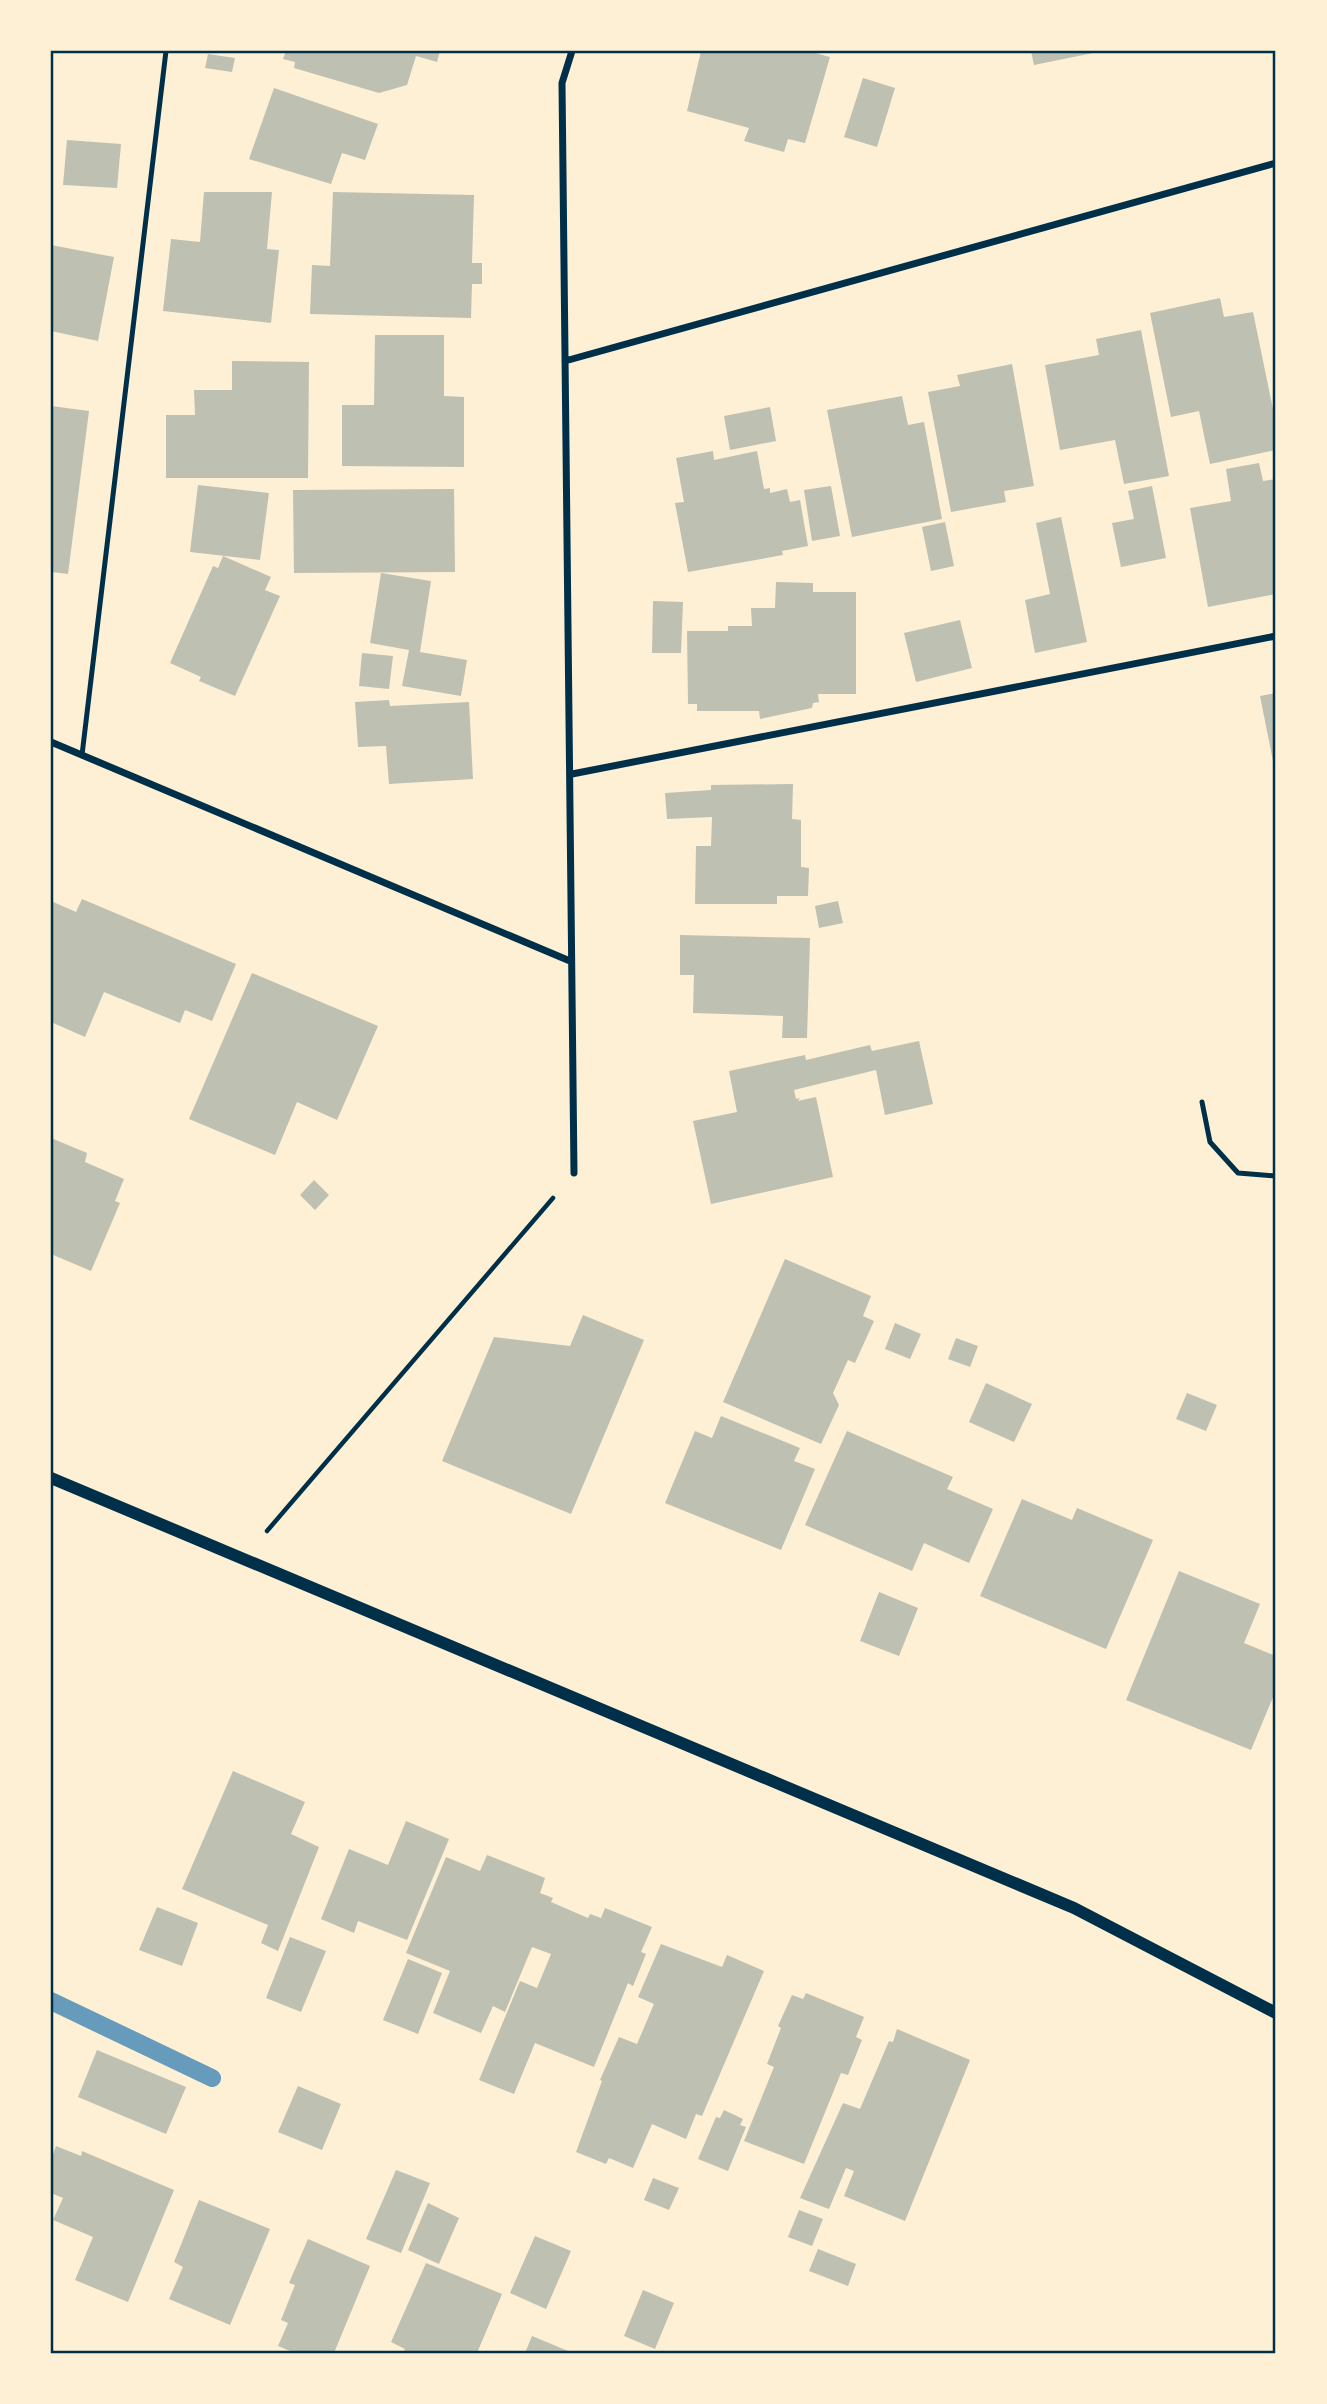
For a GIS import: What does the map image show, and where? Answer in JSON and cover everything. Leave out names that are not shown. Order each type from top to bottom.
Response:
[{"type":"street","points":[[572,51],[562,83],[572,774],[570,961],[575,1173]]},
{"type":"street","points":[[565,361],[1276,163]]},
{"type":"street","points":[[572,774],[1276,636]]},
{"type":"street","points":[[51,742],[570,961]]},
{"type":"street","points":[[51,1478],[1074,1908],[1276,2013]]},
{"type":"lane","points":[[82,755],[166,51]]},
{"type":"lane","points":[[1202,1102],[1210,1142],[1238,1172],[1276,1176]]},
{"type":"path","points":[[242,1559],[575,1173]]},
{"type":"building","points":[[286,51],[440,51],[437,62],[416,56],[407,85],[379,93],[294,68],[295,62],[283,59]]},
{"type":"building","points":[[701,51],[808,51],[830,57],[805,143],[788,139],[784,152],[744,141],[749,128],[687,111]]},
{"type":"building","points":[[1031,51],[1097,51],[1098,52],[1034,65]]},
{"type":"building","points":[[208,54],[235,58],[232,72],[205,68]]},
{"type":"building","points":[[863,78],[895,88],[877,147],[844,137]]},
{"type":"building","points":[[274,88],[378,124],[365,160],[342,153],[331,184],[249,159]]},
{"type":"building","points":[[67,140],[121,144],[117,188],[63,185]]},
{"type":"building","points":[[204,192],[272,192],[267,249],[279,250],[271,323],[163,311],[171,239],[200,242]]},
{"type":"building","points":[[333,192],[474,195],[472,263],[482,263],[482,284],[472,284],[471,318],[310,314],[312,265],[330,266]]},
{"type":"building","points":[[51,245],[114,257],[98,341],[51,331]]},
{"type":"building","points":[[1220,298],[1224,317],[1253,312],[1276,424],[1276,450],[1210,464],[1199,411],[1171,417],[1150,313]]},
{"type":"building","points":[[1141,330],[1169,476],[1124,484],[1115,440],[1060,450],[1045,365],[1099,355],[1096,339]]},
{"type":"building","points":[[375,335],[444,335],[444,396],[464,397],[464,467],[342,466],[342,405],[374,405]]},
{"type":"building","points":[[232,361],[309,362],[308,478],[166,478],[166,415],[195,415],[194,390],[232,390]]},
{"type":"building","points":[[1012,364],[1034,486],[1004,491],[1006,502],[951,512],[928,392],[960,386],[957,375]]},
{"type":"building","points":[[902,396],[908,425],[924,422],[942,519],[852,537],[827,410]]},
{"type":"building","points":[[51,406],[89,411],[68,574],[51,572]]},
{"type":"building","points":[[770,407],[776,441],[730,450],[724,416]]},
{"type":"building","points":[[713,451],[714,460],[757,451],[764,489],[770,488],[770,493],[787,489],[790,502],[800,500],[808,546],[782,551],[783,555],[688,572],[675,503],[684,502],[676,458]]},
{"type":"building","points":[[1259,463],[1263,481],[1276,479],[1276,594],[1208,607],[1190,508],[1231,501],[1226,469]]},
{"type":"building","points":[[198,485],[269,493],[260,560],[190,552]]},
{"type":"building","points":[[831,486],[840,536],[812,541],[804,490]]},
{"type":"building","points":[[1152,486],[1166,558],[1121,567],[1112,523],[1134,519],[1128,491]]},
{"type":"building","points":[[454,489],[455,572],[294,573],[293,490]]},
{"type":"building","points":[[1061,517],[1087,642],[1035,653],[1025,600],[1050,594],[1036,523]]},
{"type":"building","points":[[945,522],[954,566],[931,571],[922,527]]},
{"type":"building","points":[[223,556],[271,577],[265,590],[280,596],[235,696],[199,681],[201,677],[170,663],[213,566],[218,568]]},
{"type":"building","points":[[381,573],[431,581],[420,652],[467,660],[461,696],[402,686],[409,650],[370,643]]},
{"type":"building","points":[[776,582],[813,583],[813,592],[856,592],[856,694],[818,694],[819,702],[813,703],[812,708],[760,719],[759,711],[697,711],[697,704],[688,704],[687,631],[728,631],[728,626],[752,626],[751,608],[775,608]]},
{"type":"building","points":[[653,601],[683,602],[681,653],[652,653]]},
{"type":"building","points":[[960,620],[972,668],[916,682],[904,633]]},
{"type":"building","points":[[362,653],[393,656],[389,689],[359,686]]},
{"type":"building","points":[[1276,693],[1276,771],[1275,771],[1260,696]]},
{"type":"building","points":[[389,700],[390,706],[469,702],[473,779],[389,784],[386,746],[358,747],[355,702]]},
{"type":"building","points":[[793,784],[792,819],[801,820],[801,867],[809,868],[808,896],[777,896],[777,904],[695,904],[696,846],[711,846],[712,817],[667,819],[665,793],[711,790],[711,785]]},
{"type":"building","points":[[82,899],[236,964],[212,1021],[185,1010],[180,1023],[104,992],[85,1037],[51,1022],[51,901],[76,912]]},
{"type":"building","points":[[838,901],[843,923],[819,928],[815,906]]},
{"type":"building","points":[[680,935],[810,938],[807,1038],[782,1038],[783,1016],[693,1013],[694,975],[680,975]]},
{"type":"building","points":[[252,973],[378,1026],[337,1120],[297,1102],[275,1155],[189,1119]]},
{"type":"building","points":[[919,1041],[933,1104],[885,1115],[876,1070],[794,1090],[796,1099],[800,1098],[798,1101],[816,1097],[833,1177],[711,1204],[693,1121],[737,1112],[729,1071],[805,1055],[806,1060],[870,1045],[872,1051]]},
{"type":"building","points":[[51,1138],[87,1153],[85,1162],[124,1179],[115,1201],[120,1203],[91,1271],[51,1254]]},
{"type":"building","points":[[314,1180],[329,1195],[315,1210],[300,1195]]},
{"type":"building","points":[[785,1259],[871,1296],[863,1316],[874,1321],[855,1363],[848,1360],[833,1393],[839,1405],[821,1444],[723,1402]]},
{"type":"building","points":[[583,1315],[644,1340],[571,1514],[442,1461],[494,1337],[570,1346]]},
{"type":"building","points":[[895,1323],[921,1334],[910,1359],[885,1349]]},
{"type":"building","points":[[956,1338],[978,1346],[970,1367],[948,1359]]},
{"type":"building","points":[[986,1383],[1032,1404],[1014,1442],[969,1422]]},
{"type":"building","points":[[1187,1393],[1217,1405],[1206,1431],[1176,1419]]},
{"type":"building","points":[[721,1416],[800,1448],[794,1461],[815,1469],[781,1550],[665,1503],[695,1431],[712,1438]]},
{"type":"building","points":[[847,1431],[953,1477],[947,1489],[993,1509],[969,1563],[924,1543],[912,1571],[805,1525]]},
{"type":"building","points":[[1022,1499],[1072,1520],[1077,1508],[1153,1540],[1106,1649],[980,1596]]},
{"type":"building","points":[[1179,1571],[1260,1604],[1244,1643],[1276,1656],[1276,1690],[1251,1750],[1126,1700]]},
{"type":"building","points":[[879,1592],[918,1608],[899,1656],[860,1641]]},
{"type":"building","points":[[233,1771],[305,1802],[291,1834],[319,1847],[278,1951],[261,1943],[268,1925],[182,1889]]},
{"type":"building","points":[[406,1821],[449,1839],[407,1940],[358,1921],[354,1933],[321,1919],[349,1849],[388,1865]]},
{"type":"building","points":[[487,1855],[545,1878],[540,1893],[553,1898],[551,1902],[588,1918],[590,1914],[601,1918],[605,1908],[652,1927],[641,1952],[646,1954],[633,1986],[628,1983],[594,2067],[535,2043],[514,2094],[479,2080],[520,1981],[537,1988],[551,1954],[532,1947],[505,2012],[493,2006],[481,2033],[433,2013],[450,1971],[406,1953],[446,1857],[480,1871]]},
{"type":"building","points":[[157,1907],[198,1923],[182,1966],[139,1950]]},
{"type":"building","points":[[290,1937],[326,1951],[301,2012],[266,1998]]},
{"type":"building","points":[[661,1944],[722,1967],[727,1955],[764,1971],[702,2116],[696,2114],[686,2139],[652,2124],[633,2168],[609,2158],[606,2164],[576,2152],[602,2081],[600,2080],[619,2037],[637,2044],[654,2004],[638,1997]]},
{"type":"building","points":[[408,1959],[442,1973],[418,2034],[383,2020]]},
{"type":"building","points":[[806,1993],[864,2017],[856,2037],[862,2040],[848,2075],[841,2073],[804,2164],[744,2141],[774,2067],[767,2064],[781,2028],[778,2026],[792,1995],[803,1999]]},
{"type":"building","points":[[897,2029],[970,2060],[905,2221],[844,2196],[854,2171],[846,2168],[829,2209],[800,2198],[843,2103],[860,2109],[889,2041],[893,2042]]},
{"type":"building","points":[[97,2050],[186,2087],[166,2134],[78,2097]]},
{"type":"building","points":[[298,2086],[341,2104],[322,2150],[278,2132]]},
{"type":"building","points":[[724,2110],[743,2119],[740,2125],[746,2127],[728,2171],[698,2159],[716,2117],[720,2118]]},
{"type":"building","points":[[56,2146],[81,2156],[82,2151],[174,2190],[128,2302],[75,2280],[93,2237],[53,2220],[63,2198],[51,2193],[51,2160]]},
{"type":"building","points":[[396,2170],[430,2183],[401,2253],[366,2239]]},
{"type":"building","points":[[653,2178],[679,2188],[669,2210],[644,2200]]},
{"type":"building","points":[[199,2200],[270,2229],[230,2325],[169,2299],[183,2267],[174,2262]]},
{"type":"building","points":[[428,2203],[459,2218],[439,2264],[408,2250]]},
{"type":"building","points":[[799,2210],[823,2219],[812,2246],[788,2237]]},
{"type":"building","points":[[535,2236],[571,2251],[546,2309],[510,2293]]},
{"type":"building","points":[[308,2239],[370,2266],[334,2353],[295,2353],[278,2346],[288,2323],[281,2320],[295,2285],[289,2283]]},
{"type":"building","points":[[818,2249],[856,2264],[848,2286],[809,2271]]},
{"type":"building","points":[[426,2263],[502,2294],[477,2353],[403,2353],[405,2349],[391,2342]]},
{"type":"building","points":[[643,2290],[674,2303],[655,2349],[624,2336]]},
{"type":"building","points":[[532,2336],[573,2353],[525,2353]]},
{"type":"waterway","points":[[51,2001],[212,2078]]}]
